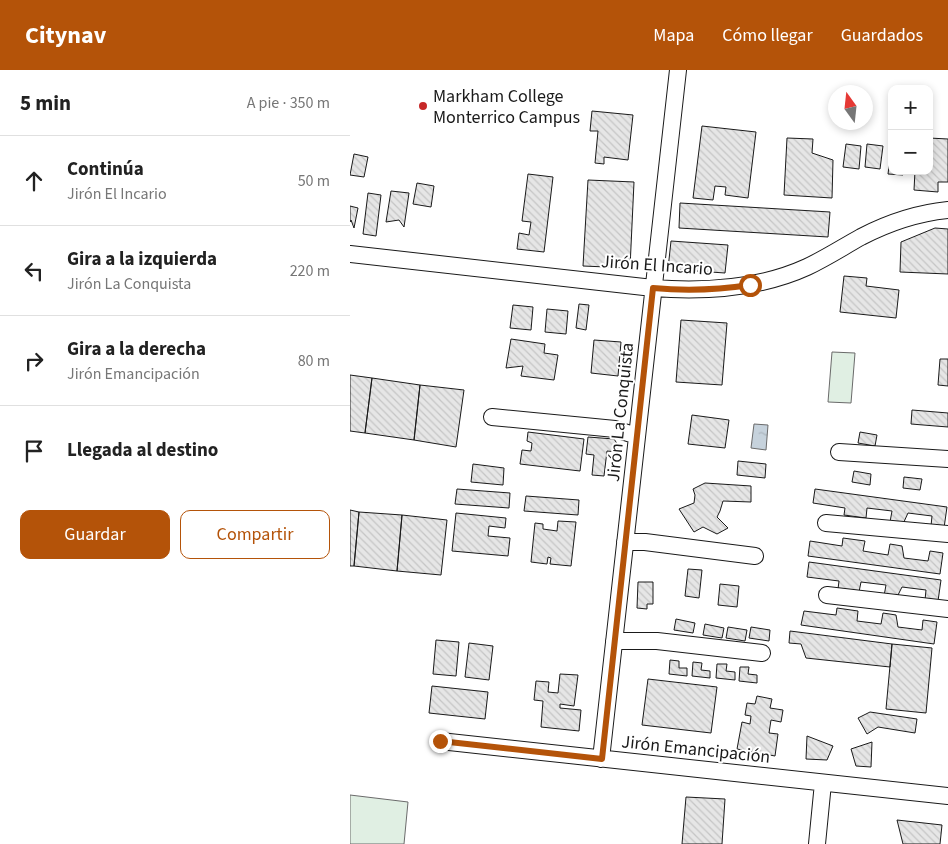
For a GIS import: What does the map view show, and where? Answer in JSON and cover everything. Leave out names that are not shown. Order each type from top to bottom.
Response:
[{"type":"street","name":"Jirón La Conquista","points":[[602,759],[678,70]]},
{"type":"street","name":"Jirón El Incario","points":[[350,254],[653,288],[708,290],[769,281],[806,267],[880,228],[915,216],[948,210]]},
{"type":"street","points":[[492,417],[615,429],[637,436]]},
{"type":"street","points":[[839,452],[948,459]]},
{"type":"street","points":[[826,523],[948,534]]},
{"type":"street","points":[[625,542],[645,542],[755,556]]},
{"type":"street","points":[[827,595],[948,609]]},
{"type":"street","points":[[614,641],[657,642],[762,653]]},
{"type":"street","name":"Jirón Emancipación","points":[[440,741],[948,796]]},
{"type":"street","points":[[816,844],[823,783]]},
{"type":"green space","points":[[832,352],[855,353],[851,403],[828,402]]},
{"type":"green space","points":[[350,795],[408,802],[404,844],[350,844]]},
{"type":"water","points":[[754,424],[768,425],[766,450],[751,448]]},
{"type":"building","points":[[592,111],[633,115],[628,160],[604,157],[604,164],[595,163],[598,131],[590,131]]},
{"type":"building","points":[[702,126],[756,132],[748,198],[725,195],[726,187],[715,186],[713,200],[693,198]]},
{"type":"building","points":[[787,138],[813,139],[812,153],[833,160],[832,198],[784,195]]},
{"type":"building","points":[[933,138],[948,139],[948,182],[938,182],[938,192],[914,190],[915,175],[933,175]]},
{"type":"building","points":[[846,144],[861,146],[859,169],[843,167]]},
{"type":"building","points":[[867,144],[883,146],[880,169],[865,167]]},
{"type":"building","points":[[354,154],[368,157],[364,177],[350,175]]},
{"type":"building","points":[[528,174],[553,177],[544,252],[517,249],[519,233],[529,235],[531,222],[522,221]]},
{"type":"building","points":[[588,180],[634,182],[630,268],[583,266]]},
{"type":"building","points":[[417,183],[434,186],[431,207],[413,204]]},
{"type":"building","points":[[391,191],[409,193],[404,227],[399,220],[386,222]]},
{"type":"building","points":[[368,193],[381,195],[376,236],[363,234]]},
{"type":"building","points":[[680,203],[830,212],[828,237],[679,228]]},
{"type":"building","points":[[350,206],[358,208],[354,228],[351,220],[350,222]]},
{"type":"building","points":[[935,228],[948,229],[948,274],[900,272],[901,242]]},
{"type":"building","points":[[671,241],[728,245],[725,273],[668,269]]},
{"type":"building","points":[[844,276],[867,278],[866,286],[899,290],[896,318],[840,312]]},
{"type":"building","points":[[579,304],[589,305],[586,330],[576,328]]},
{"type":"building","points":[[513,305],[533,307],[531,330],[510,328]]},
{"type":"building","points":[[547,309],[568,311],[566,334],[545,332]]},
{"type":"building","points":[[681,320],[727,323],[722,385],[676,382]]},
{"type":"building","points":[[511,339],[545,344],[544,353],[558,355],[554,380],[521,376],[523,366],[506,368]]},
{"type":"building","points":[[594,340],[621,342],[618,376],[591,373]]},
{"type":"building","points":[[940,359],[948,359],[948,386],[938,385]]},
{"type":"building","points":[[350,375],[372,378],[365,433],[350,431]]},
{"type":"building","points":[[372,378],[420,385],[414,440],[365,433]]},
{"type":"building","points":[[420,385],[464,390],[456,447],[414,440]]},
{"type":"building","points":[[912,410],[948,413],[948,427],[911,424]]},
{"type":"building","points":[[692,415],[729,420],[725,448],[688,444]]},
{"type":"building","points":[[528,432],[584,439],[580,471],[520,464],[522,450],[531,451],[532,443],[527,441]]},
{"type":"building","points":[[860,432],[877,435],[875,446],[858,443]]},
{"type":"building","points":[[588,437],[614,439],[618,445],[618,452],[607,451],[604,476],[592,475],[594,455],[586,454]]},
{"type":"building","points":[[738,461],[766,464],[765,478],[737,475]]},
{"type":"building","points":[[473,464],[504,468],[503,485],[471,482]]},
{"type":"building","points":[[854,471],[871,474],[870,485],[852,482]]},
{"type":"building","points":[[904,477],[922,479],[920,490],[903,488]]},
{"type":"building","points":[[705,483],[751,486],[751,502],[723,501],[717,517],[728,528],[717,534],[703,527],[694,532],[679,509],[694,503],[695,495],[693,489]]},
{"type":"building","points":[[457,489],[510,493],[509,508],[455,504]]},
{"type":"building","points":[[815,489],[947,507],[944,528],[931,526],[932,516],[908,513],[903,524],[890,522],[892,511],[867,508],[866,518],[844,515],[845,508],[813,503]]},
{"type":"building","points":[[526,496],[579,500],[578,515],[524,511]]},
{"type":"building","points":[[350,510],[359,512],[354,566],[350,566]]},
{"type":"building","points":[[359,512],[402,515],[397,571],[354,566]]},
{"type":"building","points":[[456,513],[506,518],[505,528],[489,526],[488,536],[510,538],[508,556],[452,551]]},
{"type":"building","points":[[402,515],[447,520],[441,575],[397,571]]},
{"type":"building","points":[[558,521],[576,522],[571,566],[550,564],[551,558],[548,557],[547,564],[531,562],[535,523],[543,524],[543,529],[557,531]]},
{"type":"building","points":[[843,538],[865,541],[863,551],[888,555],[890,544],[902,546],[904,558],[928,561],[930,551],[943,553],[940,574],[808,556],[810,541],[842,546]]},
{"type":"building","points":[[809,562],[941,580],[938,601],[925,600],[926,590],[902,587],[897,597],[884,596],[886,585],[861,582],[859,592],[838,589],[839,581],[807,577]]},
{"type":"building","points":[[688,569],[702,570],[699,598],[685,596]]},
{"type":"building","points":[[638,582],[653,582],[653,604],[647,604],[647,609],[637,608]]},
{"type":"building","points":[[720,584],[739,586],[737,607],[718,605]]},
{"type":"building","points":[[837,608],[858,611],[857,621],[881,624],[883,613],[896,615],[898,627],[922,630],[923,620],[937,622],[934,644],[801,625],[804,611],[836,615]]},
{"type":"building","points":[[676,619],[695,623],[693,633],[674,630]]},
{"type":"building","points":[[705,624],[724,628],[722,638],[703,635]]},
{"type":"building","points":[[728,627],[747,630],[745,641],[726,638]]},
{"type":"building","points":[[751,627],[770,630],[769,641],[749,638]]},
{"type":"building","points":[[790,631],[892,644],[890,667],[806,658],[801,644],[789,643]]},
{"type":"building","points":[[436,640],[459,642],[456,676],[433,674]]},
{"type":"building","points":[[469,643],[493,646],[489,680],[465,677]]},
{"type":"building","points":[[892,644],[932,648],[926,713],[886,709]]},
{"type":"building","points":[[670,660],[679,661],[679,668],[687,668],[687,676],[669,674]]},
{"type":"building","points":[[693,662],[702,663],[701,670],[710,671],[710,678],[692,676]]},
{"type":"building","points":[[717,664],[727,664],[726,671],[735,672],[735,680],[716,678]]},
{"type":"building","points":[[740,667],[749,667],[748,674],[757,675],[757,683],[739,681]]},
{"type":"building","points":[[560,674],[578,675],[574,706],[560,704],[560,708],[581,710],[579,731],[541,727],[543,701],[534,700],[536,681],[549,682],[548,692],[558,693]]},
{"type":"building","points":[[648,679],[717,687],[711,733],[642,725]]},
{"type":"building","points":[[432,686],[488,692],[485,719],[429,713]]},
{"type":"building","points":[[757,696],[772,699],[770,708],[783,710],[781,722],[771,720],[769,733],[778,734],[775,756],[737,749],[742,722],[750,724],[751,716],[745,715],[747,703],[755,704]]},
{"type":"building","points":[[870,712],[917,719],[915,733],[878,727],[867,734],[858,718]]},
{"type":"building","points":[[807,736],[833,746],[827,760],[806,759]]},
{"type":"building","points":[[872,742],[871,767],[856,766],[851,749]]},
{"type":"building","points":[[686,797],[725,799],[722,844],[682,844]]},
{"type":"building","points":[[897,820],[942,825],[940,844],[903,844]]},
{"type":"place","name":"Markham College Monterrico Campus","points":[[423,106]]},
{"type":"route","points":[[440,741],[602,759],[653,288],[699,290],[725,289],[750,285]]}]
